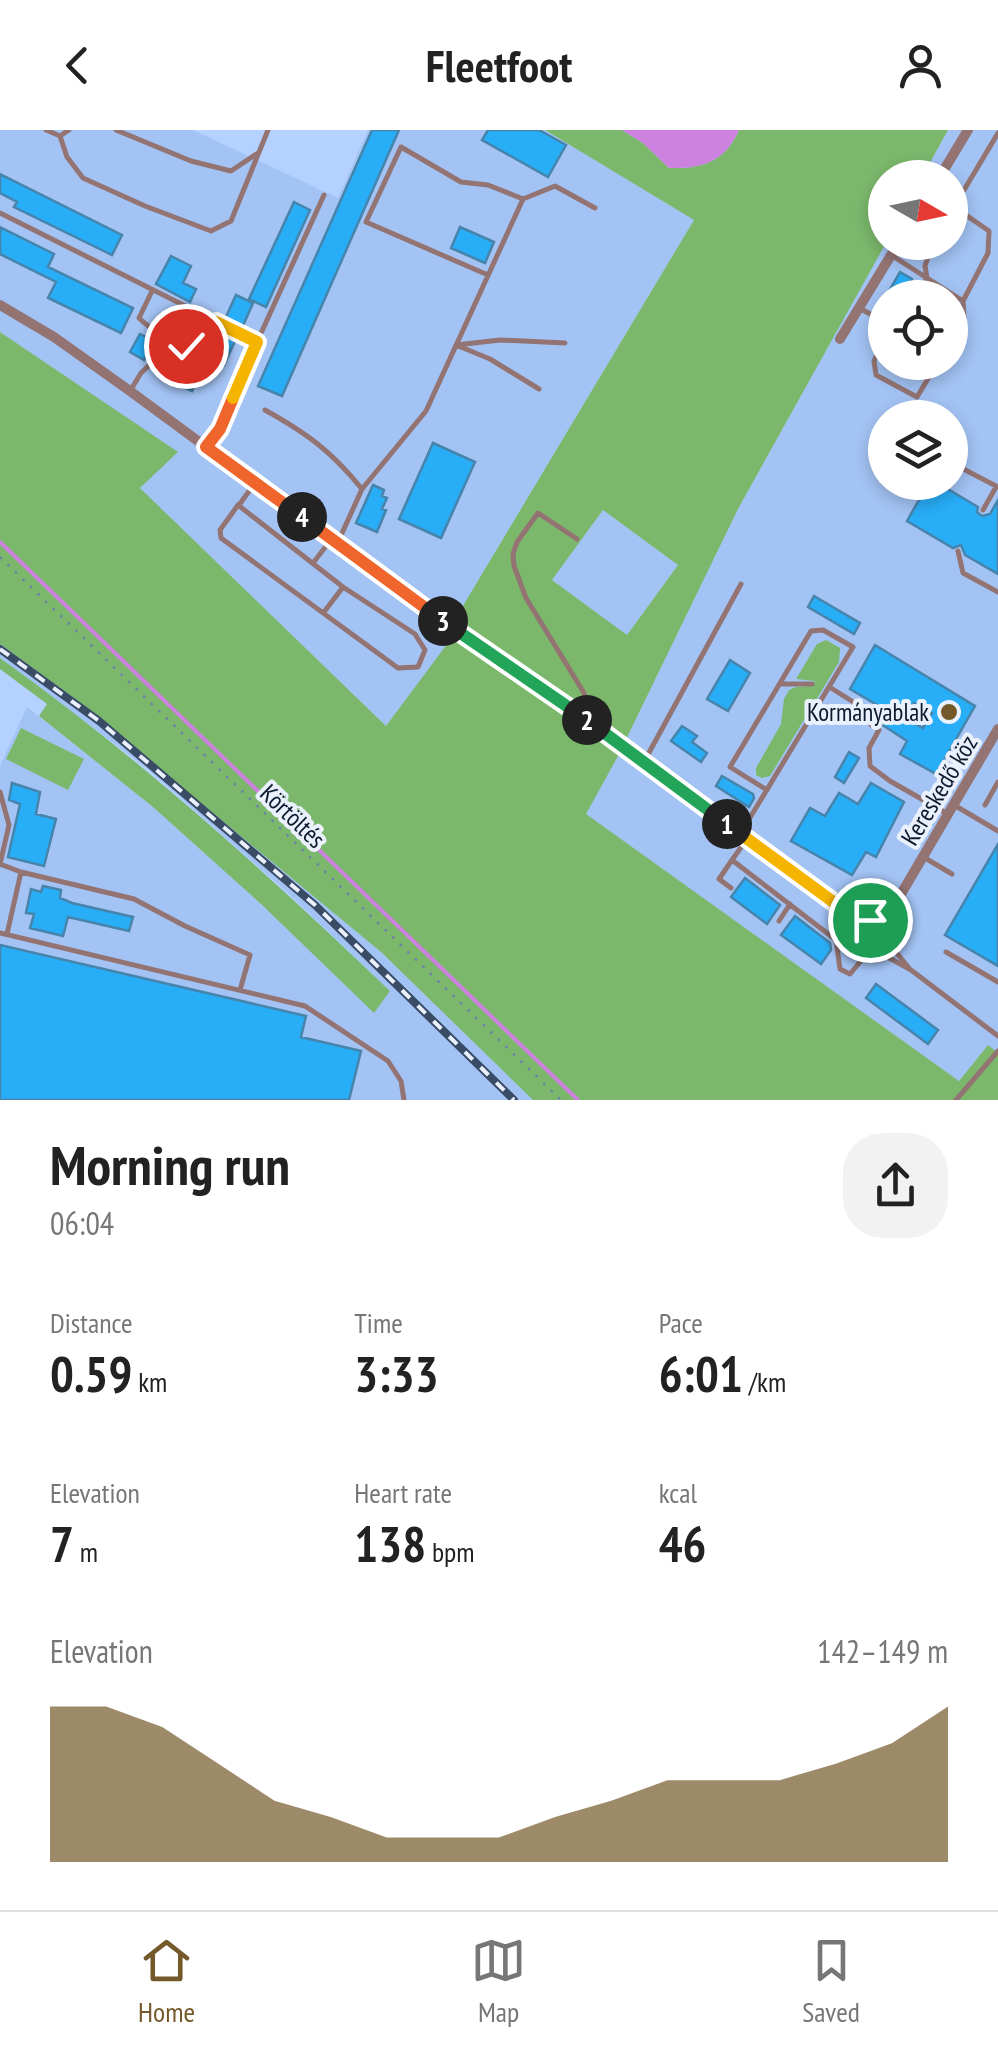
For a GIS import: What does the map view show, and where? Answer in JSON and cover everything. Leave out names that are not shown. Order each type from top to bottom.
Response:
[{"type":"street","points":[[950,160],[968,130]]},
{"type":"street","points":[[840,339],[889,260]]},
{"type":"street","points":[[0,304],[54,337],[449,626],[595,726],[859,927]]},
{"type":"street","name":"Kereskedő köz","points":[[884,923],[998,729]]},
{"type":"street","points":[[877,920],[884,923],[892,938],[887,951],[865,956],[855,946],[859,927],[877,920]]},
{"type":"lane","points":[[46,130],[60,136],[67,157],[83,178],[210,231],[231,220],[268,130]]},
{"type":"lane","points":[[60,136],[69,130]]},
{"type":"lane","points":[[116,130],[190,160],[231,171],[261,151]]},
{"type":"lane","points":[[968,183],[998,133]]},
{"type":"lane","points":[[488,275],[366,222],[401,146],[461,182],[488,185],[522,200]]},
{"type":"lane","points":[[312,563],[335,541],[362,490],[426,411],[522,200],[554,186],[595,208]]},
{"type":"lane","points":[[206,447],[220,429],[324,194]]},
{"type":"lane","points":[[0,213],[257,342]]},
{"type":"lane","points":[[968,215],[989,231],[988,253],[968,291]]},
{"type":"lane","points":[[900,260],[930,280]]},
{"type":"lane","points":[[927,260],[927,278]]},
{"type":"lane","points":[[152,291],[140,318],[149,328],[177,342],[193,348],[202,344],[216,322]]},
{"type":"lane","points":[[859,308],[868,313]]},
{"type":"lane","points":[[456,345],[500,340],[564,344]]},
{"type":"lane","points":[[456,345],[539,388]]},
{"type":"lane","points":[[130,391],[141,373],[165,350]]},
{"type":"lane","points":[[885,380],[917,398],[928,380]]},
{"type":"lane","points":[[264,410],[298,428],[334,455],[362,490]]},
{"type":"lane","points":[[968,472],[997,487],[983,510]]},
{"type":"lane","points":[[238,505],[344,587],[415,634],[425,650],[418,667],[398,668],[221,538],[220,530],[238,505],[254,483]]},
{"type":"lane","points":[[577,539],[538,513],[513,554],[526,598],[584,693],[595,726]]},
{"type":"lane","points":[[958,551],[963,573],[998,592]]},
{"type":"lane","points":[[644,762],[741,584]]},
{"type":"lane","points":[[323,613],[344,587]]},
{"type":"lane","points":[[731,888],[719,879],[853,647],[824,630],[812,631],[730,768],[767,790]]},
{"type":"lane","points":[[780,684],[812,684]]},
{"type":"lane","points":[[830,688],[874,715],[871,725],[878,730],[869,748],[870,766],[890,782],[998,831]]},
{"type":"lane","points":[[985,805],[998,782]]},
{"type":"lane","points":[[0,792],[9,824],[0,864],[134,899],[250,956],[240,990]]},
{"type":"lane","points":[[923,856],[952,874]]},
{"type":"lane","points":[[732,860],[836,940],[840,969],[846,974],[855,972],[865,956]]},
{"type":"lane","points":[[21,872],[4,934],[305,1006],[388,1061],[401,1081],[404,1100]]},
{"type":"lane","points":[[779,921],[790,904]]},
{"type":"lane","points":[[887,951],[910,970]]},
{"type":"lane","points":[[887,951],[998,1036]]},
{"type":"lane","points":[[946,952],[998,982]]},
{"type":"lane","points":[[956,1100],[998,1051]]},
{"type":"path","name":"Körtöltés","points":[[0,557],[561,1100]]},
{"type":"shaded area","points":[[0,130],[193,130],[338,198],[368,130],[545,130],[694,220],[461,609],[450,640],[386,726],[140,488],[177,452],[0,332]]},
{"type":"shaded area","points":[[622,130],[739,130],[727,150],[711,161],[669,168],[643,143]]},
{"type":"shaded area","points":[[948,130],[998,130],[998,1053],[987,1046],[959,1081],[585,814],[617,758],[738,509],[877,260],[968,260],[968,160],[931,160]]},
{"type":"shaded area","points":[[603,510],[678,565],[627,635],[552,580]]},
{"type":"shaded area","points":[[0,644],[75,699],[381,952],[533,1100],[0,1100],[0,766],[27,707],[153,807],[373,1012],[390,991],[289,894],[149,770],[0,658]]},
{"type":"green space","points":[[545,130],[622,130],[643,143],[669,168],[711,161],[727,150],[739,130],[948,130],[931,160],[868,160],[868,260],[877,260],[738,509],[586,814],[959,1081],[988,1045],[998,1053],[998,1100],[533,1100],[381,952],[75,699],[0,644],[0,332],[178,452],[140,488],[386,726],[450,640],[461,609],[694,220]],"holes":[[[603,510],[678,565],[627,635],[552,580]]]},
{"type":"green space","points":[[826,640],[840,648],[839,662],[770,776],[762,778],[756,775],[756,768],[781,724],[784,699],[789,690],[814,686],[814,681],[796,679],[817,644]]},
{"type":"green space","points":[[0,658],[152,776],[390,991],[374,1013],[153,807],[39,716],[47,704],[0,669]]},
{"type":"green space","points":[[21,728],[84,759],[68,790],[6,759]]},
{"type":"building","points":[[372,130],[399,130],[282,396],[258,386]]},
{"type":"building","points":[[488,130],[539,130],[566,145],[548,177],[482,140]]},
{"type":"building","points":[[0,174],[122,235],[112,255],[14,207],[17,202],[0,193]]},
{"type":"building","points":[[294,202],[310,210],[266,307],[249,299]]},
{"type":"building","points":[[0,227],[54,254],[48,267],[133,308],[121,333],[48,298],[56,282],[0,254]]},
{"type":"building","points":[[460,227],[494,242],[485,263],[451,248]]},
{"type":"building","points":[[171,256],[191,266],[183,283],[196,289],[190,302],[156,284]]},
{"type":"building","points":[[900,272],[912,279],[911,280],[895,280]]},
{"type":"building","points":[[236,295],[253,303],[242,328],[225,319]]},
{"type":"building","points":[[220,332],[236,339],[224,365],[207,357]]},
{"type":"building","points":[[140,334],[154,341],[144,360],[130,352]]},
{"type":"building","points":[[182,354],[205,364],[192,391],[170,381]]},
{"type":"building","points":[[433,443],[475,462],[441,538],[399,519]]},
{"type":"building","points":[[373,485],[384,490],[382,496],[387,498],[377,532],[356,523]]},
{"type":"building","points":[[919,500],[966,500],[978,507],[982,516],[990,514],[998,500],[998,574],[965,555],[961,545],[953,548],[907,521]]},
{"type":"building","points":[[814,596],[860,623],[854,634],[808,607]]},
{"type":"building","points":[[875,645],[975,706],[936,774],[900,754],[907,741],[878,722],[884,709],[850,689]],"holes":[[[914,703],[932,713],[923,728],[905,718]]]},
{"type":"building","points":[[730,660],[750,673],[728,711],[707,699]]},
{"type":"building","points":[[682,726],[697,736],[692,742],[707,753],[701,762],[671,741]]},
{"type":"building","points":[[849,752],[859,758],[844,783],[835,777]]},
{"type":"building","points":[[722,776],[753,794],[749,807],[716,786]]},
{"type":"building","points":[[12,783],[40,792],[36,814],[56,819],[44,866],[8,857],[20,804],[9,800]]},
{"type":"building","points":[[871,783],[904,802],[876,857],[866,852],[852,875],[791,841],[810,808],[825,816],[839,793],[858,804]]},
{"type":"building","points":[[998,844],[998,966],[945,935]]},
{"type":"building","points":[[745,878],[780,905],[767,924],[731,897]]},
{"type":"building","points":[[43,886],[61,890],[60,898],[72,903],[133,917],[129,931],[68,917],[63,936],[30,928],[34,914],[26,913],[31,889],[41,892]]},
{"type":"building","points":[[795,916],[830,943],[831,950],[821,964],[781,935]]},
{"type":"building","points":[[0,945],[306,1016],[301,1037],[361,1051],[349,1100],[0,1100]]},
{"type":"building","points":[[876,984],[938,1030],[928,1044],[866,998]]},
{"type":"waterway","points":[[0,542],[578,1100]]},
{"type":"railway","points":[[0,649],[99,721],[315,905],[514,1100]]},
{"type":"place","name":"Kormányablak","points":[[949,712]]},
{"type":"route","points":[[186,346],[202,344],[216,322],[257,342],[220,429],[206,447],[501,664],[595,726],[833,904],[862,923],[870,920]]}]
